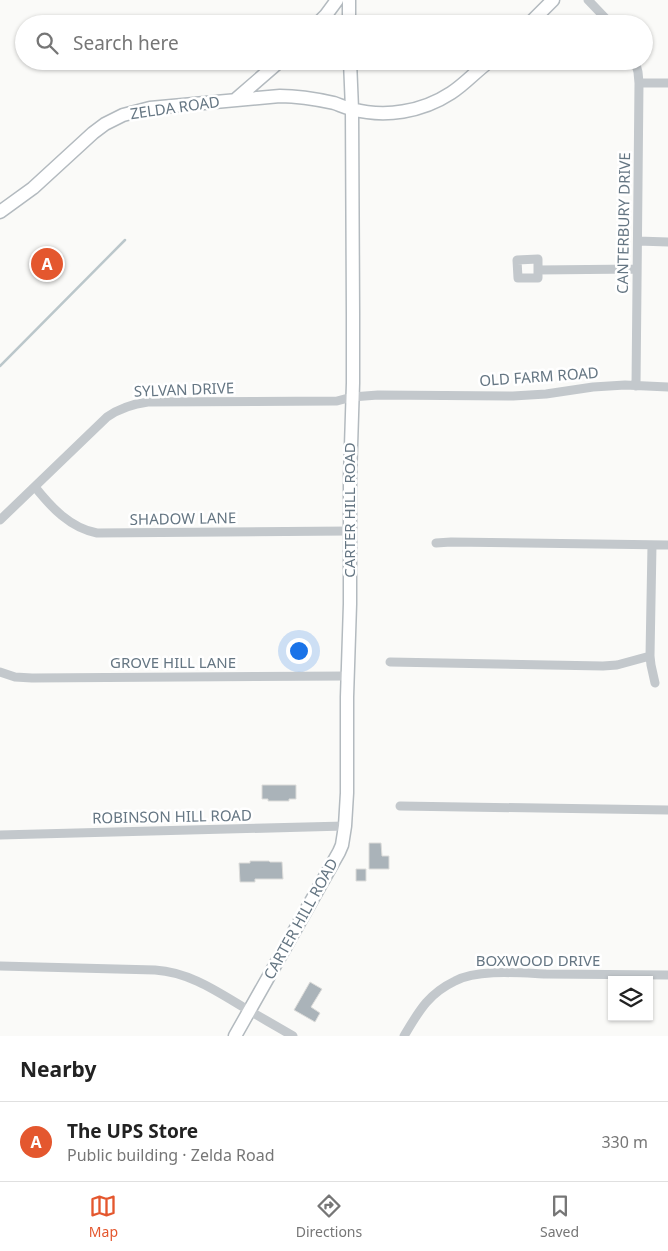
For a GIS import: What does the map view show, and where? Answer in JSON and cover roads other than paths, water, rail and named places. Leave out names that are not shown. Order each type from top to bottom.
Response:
[{"type":"main road","points":[[326,15],[337,0]]},
{"type":"main road","points":[[349,0],[349,15]]},
{"type":"main road","points":[[539,15],[553,0]]},
{"type":"main road","points":[[235,100],[270,70]]},
{"type":"main road","name":"CARTER HILL ROAD","points":[[235,1036],[339,852],[342,846],[345,826],[352,398],[350,70]]},
{"type":"main road","points":[[352,110],[381,114],[420,108],[451,93],[479,70]]},
{"type":"main road","name":"ZELDA ROAD","points":[[0,212],[33,188],[92,133],[116,118],[132,112],[150,108],[280,96],[294,96],[333,103],[352,110]]},
{"type":"street","points":[[588,0],[602,15]]},
{"type":"street","name":"CANTERBURY DRIVE","points":[[636,386],[638,70]]},
{"type":"street","points":[[639,83],[668,83]]},
{"type":"street","points":[[638,241],[668,242]]},
{"type":"street","points":[[538,270],[637,270]]},
{"type":"street","name":"OLD FARM ROAD","points":[[352,398],[378,395],[513,396],[546,394],[594,386],[668,387]]},
{"type":"street","name":"SYLVAN DRIVE","points":[[0,520],[107,418],[119,409],[129,405],[148,402],[337,401],[352,398]]},
{"type":"street","name":"SHADOW LANE","points":[[34,487],[70,523],[84,530],[97,533],[349,531]]},
{"type":"street","points":[[436,543],[668,545]]},
{"type":"street","points":[[652,545],[650,656],[655,683]]},
{"type":"street","points":[[390,662],[603,666],[624,664],[650,656]]},
{"type":"street","name":"GROVE HILL LANE","points":[[0,672],[15,677],[32,678],[347,676]]},
{"type":"street","points":[[400,806],[668,810]]},
{"type":"street","name":"ROBINSON HILL ROAD","points":[[0,835],[345,826]]},
{"type":"street","points":[[0,966],[163,970],[204,984],[293,1036]]},
{"type":"street","name":"BOXWOOD DRIVE","points":[[404,1036],[419,1011],[433,995],[456,980],[468,976],[515,973],[668,975]]},
{"type":"waterway","points":[[0,366],[125,240]]},
{"type":"place","name":"The UPS Store","points":[[47,264]]}]
